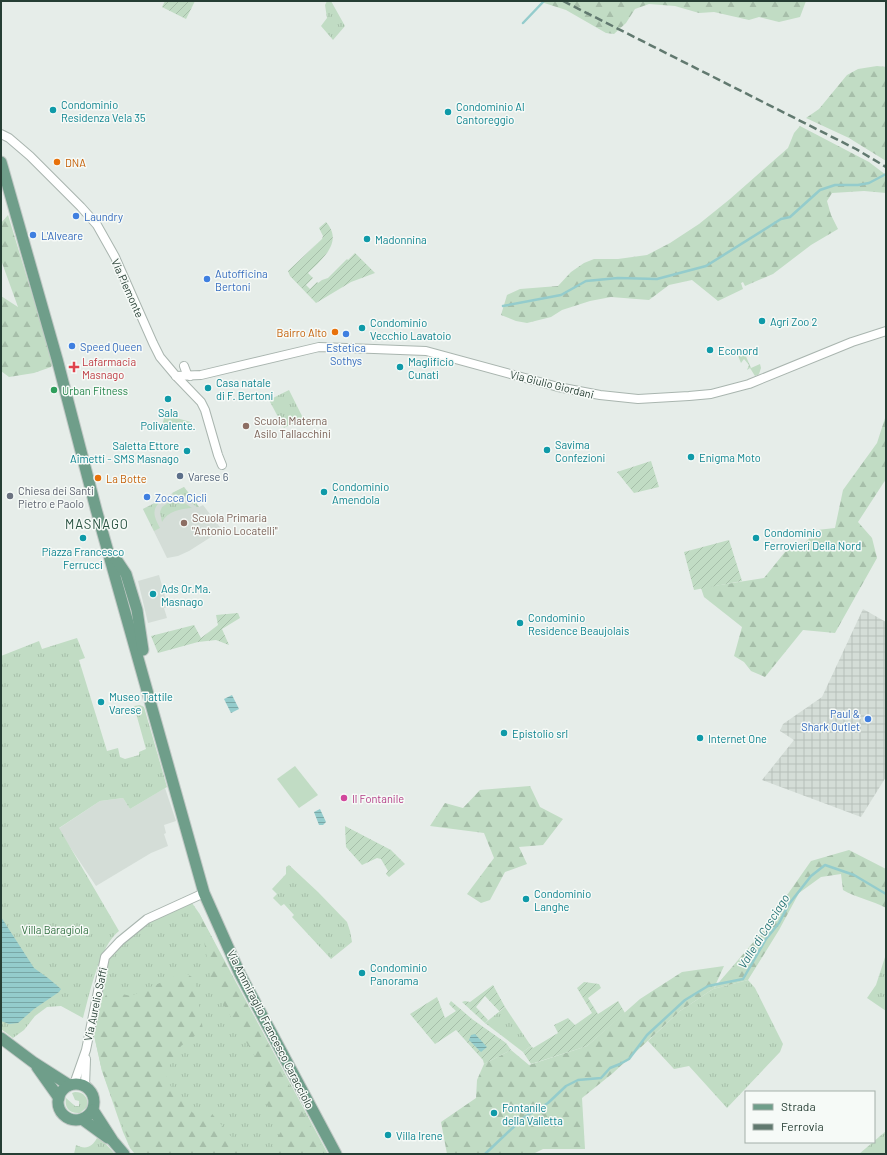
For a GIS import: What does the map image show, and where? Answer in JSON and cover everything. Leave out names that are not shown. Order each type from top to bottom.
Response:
[{"type":"main road","name":"Via Ammiraglio Francesco Caracciolo","points":[[1,162],[57,359],[93,496],[204,893],[240,974],[336,1154]]},
{"type":"main road","points":[[1,1038],[33,1062],[93,1094],[93,1110],[82,1119],[72,1120],[62,1114],[58,1104],[64,1088],[76,1085]]},
{"type":"main road","points":[[33,1062],[59,1098]]},
{"type":"main road","points":[[93,1110],[113,1141],[124,1154]]},
{"type":"main road","points":[[82,1119],[113,1141]]},
{"type":"street","name":"Via Piemonte","points":[[1,134],[9,138],[30,156],[97,225],[115,257],[160,357],[201,402],[205,410],[222,466]]},
{"type":"street","name":"Via Giulio Giordani","points":[[176,376],[201,375],[319,347],[426,351],[556,386],[596,395],[638,399],[689,396],[711,394],[749,384],[852,342],[886,330]]},
{"type":"street","points":[[184,366],[187,374],[190,376]]},
{"type":"street","name":"Via Giulio Giordani","points":[[186,387],[190,381],[213,372]]},
{"type":"street","name":"Via Aurelio Saffi","points":[[76,1085],[86,1050],[105,957],[120,941],[146,919],[204,893]]},
{"type":"shaded area","name":"Scuola Primaria \"Antonio Locatelli\"","points":[[184,487],[199,507],[203,505],[222,530],[189,551],[178,556],[167,558],[143,509]]},
{"type":"shaded area","name":"Ads Or.Ma. Masnago","points":[[159,575],[168,607],[164,608],[167,618],[148,623],[138,581]]},
{"type":"shaded area","points":[[863,609],[886,622],[886,777],[861,817],[762,780],[794,740],[780,731],[783,724],[822,697]]},
{"type":"shaded area","points":[[165,788],[176,821],[164,825],[166,833],[164,834],[168,846],[151,853],[96,886],[58,829],[100,801],[123,798],[130,809]]},
{"type":"green space","points":[[165,1],[195,1],[186,19],[162,7]]},
{"type":"green space","points":[[327,1],[331,1],[345,26],[333,40],[321,26],[327,18],[325,5]]},
{"type":"green space","points":[[538,1],[806,1],[800,17],[779,22],[759,17],[749,20],[714,12],[699,13],[675,6],[649,4],[635,9],[626,23],[614,34],[606,33],[566,10]]},
{"type":"green space","points":[[877,66],[886,67],[886,161],[849,138],[806,118],[819,109],[847,75],[858,69]]},
{"type":"green space","points":[[800,126],[869,162],[886,175],[886,193],[864,191],[832,193],[827,201],[831,215],[838,229],[811,245],[773,274],[745,286],[743,282],[741,283],[743,289],[718,301],[692,280],[669,285],[649,300],[611,297],[590,301],[562,310],[551,317],[527,323],[516,321],[501,315],[507,295],[520,289],[558,286],[571,272],[584,263],[594,259],[618,259],[647,255],[670,243],[699,224],[788,148],[794,133]]},
{"type":"green space","points":[[8,215],[53,363],[51,367],[34,373],[9,377],[1,371],[1,296],[18,307],[1,260],[1,223]]},
{"type":"green space","points":[[326,222],[331,229],[333,236],[332,243],[325,256],[308,273],[313,278],[306,285],[310,289],[317,282],[318,283],[328,278],[355,253],[375,273],[351,282],[316,303],[290,276],[288,271],[322,239],[323,236],[319,228]]},
{"type":"green space","points":[[741,349],[744,352],[751,368],[760,364],[761,368],[759,374],[755,376],[750,368],[747,370],[749,365],[744,359],[741,363],[736,351]]},
{"type":"green space","points":[[289,390],[303,418],[284,428],[269,400]]},
{"type":"green space","points":[[165,415],[191,422],[189,431],[162,425]]},
{"type":"green space","points":[[886,415],[886,479],[858,522],[872,538],[877,558],[835,633],[803,630],[765,677],[751,671],[744,662],[734,656],[742,627],[704,597],[701,588],[764,578],[785,552],[804,544],[817,530],[835,528],[843,490],[877,443]]},
{"type":"green space","points":[[651,461],[659,487],[634,493],[617,472]]},
{"type":"green space","points":[[184,487],[199,507],[182,496],[174,495],[172,493]]},
{"type":"green space","points":[[174,499],[179,499],[192,508],[171,513],[162,522],[160,512],[162,507]]},
{"type":"green space","points":[[159,501],[154,512],[160,528],[154,531],[143,509]]},
{"type":"green space","points":[[729,540],[742,581],[694,590],[684,552]]},
{"type":"green space","points":[[238,613],[240,618],[222,629],[229,645],[216,640],[198,642],[158,653],[151,636],[194,625],[201,638],[218,625],[216,615]]},
{"type":"green space","name":"Villa Baragiola","points":[[77,638],[85,658],[79,660],[107,751],[118,748],[120,757],[125,759],[139,755],[139,752],[146,749],[134,706],[140,705],[144,707],[167,787],[130,809],[123,798],[100,801],[59,828],[119,931],[112,938],[106,948],[96,971],[83,1018],[61,1006],[47,1007],[35,1016],[24,1030],[13,1038],[1,1029],[1,656],[39,641],[42,649]]},
{"type":"green space","points":[[295,766],[318,795],[299,808],[277,779]]},
{"type":"green space","points":[[530,786],[540,807],[563,819],[543,845],[519,847],[527,864],[505,872],[490,900],[481,903],[467,894],[494,858],[484,833],[430,826],[445,803],[463,808],[480,790]]},
{"type":"green space","points":[[345,826],[391,850],[405,864],[389,877],[386,874],[388,871],[381,859],[377,858],[362,865],[346,847]]},
{"type":"green space","points":[[849,850],[886,869],[886,908],[843,890],[841,874],[821,877],[799,893],[779,930],[748,980],[713,989],[680,1011],[613,1073],[582,1098],[585,1149],[543,1149],[533,1154],[447,1154],[441,1122],[476,1098],[477,1080],[484,1064],[511,1050],[529,1065],[587,1046],[640,999],[682,972],[724,966],[714,988],[757,938],[811,861]]},
{"type":"green space","points":[[289,865],[347,922],[352,942],[331,959],[292,917],[294,915],[284,904],[281,906],[273,898],[277,894],[272,889],[286,874],[286,867]]},
{"type":"green space","points":[[192,903],[199,913],[328,1154],[135,1154],[130,1148],[102,1071],[94,1035],[107,962],[116,949],[147,922]]},
{"type":"green space","points":[[199,913],[325,1154],[267,1154],[282,1130],[267,1105],[265,1073],[212,986]]},
{"type":"green space","points":[[886,954],[886,1011],[867,998],[876,985]]},
{"type":"green space","points":[[184,972],[195,979],[203,1030],[181,1046],[165,1073],[171,1087],[193,1113],[207,1108],[246,1154],[138,1154],[129,1142],[102,1071],[94,1035],[100,1003],[109,991],[131,996]]},
{"type":"green space","points":[[748,980],[755,988],[783,1044],[780,1052],[727,1108],[689,1066],[674,1069],[648,1041],[680,1011],[713,989]]},
{"type":"green space","points":[[584,982],[599,984],[601,988],[588,998],[598,1014],[618,1001],[625,1013],[587,1046],[531,1064],[523,1052],[531,1046],[533,1048],[558,1033],[554,1025],[568,1018],[575,1025],[592,1013],[577,988]]},
{"type":"green space","points":[[493,985],[505,1007],[499,1011],[485,996],[476,1007],[488,1020],[485,1023],[462,1002],[470,1002]]},
{"type":"green space","points":[[437,997],[445,1018],[456,1011],[449,1004],[451,1001],[472,1019],[506,1043],[511,1050],[484,1064],[483,1060],[456,1030],[435,1044],[410,1014]]},
{"type":"green space","points":[[505,1007],[531,1046],[523,1052],[485,1023]]},
{"type":"green space","points":[[75,1092],[83,1094],[87,1101],[87,1107],[80,1113],[68,1110],[66,1105],[66,1098],[75,1106],[79,1106],[79,1101],[75,1100],[72,1093]]},
{"type":"green space","points":[[886,1131],[886,1154],[859,1154],[872,1143],[875,1143],[875,1140]]},
{"type":"green space","points":[[97,1138],[104,1142],[115,1154],[74,1154],[76,1145],[88,1147],[93,1144]]},
{"type":"water","points":[[232,695],[239,709],[231,713],[224,699]]},
{"type":"water","points":[[320,809],[326,822],[323,825],[319,825],[314,812]]},
{"type":"water","points":[[1,917],[34,968],[61,989],[18,1023],[9,1024],[1,1021]]},
{"type":"water","points":[[475,1034],[487,1047],[481,1052],[469,1040],[471,1035]]},
{"type":"waterway","points":[[523,23],[544,1]]},
{"type":"waterway","points":[[503,306],[561,295],[586,281],[618,278],[657,279],[706,266],[781,219],[790,217],[820,190],[835,185],[858,185],[869,183],[886,174]]},
{"type":"waterway","name":"Valle di Casciago","points":[[485,1154],[523,1118],[548,1103],[566,1086],[578,1080],[601,1078],[610,1068],[629,1059],[647,1035],[685,1000],[708,986],[743,979],[766,939],[779,923],[789,904],[811,876],[825,865],[854,875],[886,894]]},
{"type":"railway","points":[[563,1],[856,149],[886,167]]},
{"type":"place","name":"Condominio Residenza Vela 35","points":[[53,110]]},
{"type":"place","name":"Condominio Al Cantoreggio","points":[[448,112]]},
{"type":"place","name":"DNA","points":[[57,162]]},
{"type":"place","name":"Laundry","points":[[76,216]]},
{"type":"place","name":"L'Alveare","points":[[33,235]]},
{"type":"place","name":"Madonnina","points":[[367,239]]},
{"type":"place","name":"Autofficina Bertoni","points":[[207,279]]},
{"type":"place","name":"Agri Zoo 2","points":[[762,321]]},
{"type":"place","name":"Condominio Vecchio Lavatoio","points":[[362,328]]},
{"type":"place","name":"Bairro Alto","points":[[335,332]]},
{"type":"place","name":"Estetica Sothys","points":[[346,334]]},
{"type":"place","name":"Speed Queen","points":[[72,346]]},
{"type":"place","name":"Econord","points":[[710,350]]},
{"type":"place","name":"Lafarmacia Masnago","points":[[74,367]]},
{"type":"place","name":"Maglificio Cunati","points":[[400,367]]},
{"type":"place","name":"Casa natale di F. Bertoni","points":[[208,388]]},
{"type":"place","name":"Urban Fitness","points":[[54,390]]},
{"type":"place","name":"Sala Polivalente.","points":[[168,399]]},
{"type":"place","name":"Scuola Materna Asilo Tallacchini","points":[[246,426]]},
{"type":"place","name":"Savima Confezioni","points":[[547,450]]},
{"type":"place","name":"Saletta Ettore Aimetti - SMS Masnago","points":[[187,451]]},
{"type":"place","name":"Enigma Moto","points":[[691,457]]},
{"type":"place","name":"Varese 6","points":[[180,476]]},
{"type":"place","name":"La Botte","points":[[98,478]]},
{"type":"place","name":"Condominio Amendola","points":[[324,492]]},
{"type":"place","name":"Chiesa dei Santi Pietro e Paolo","points":[[10,496]]},
{"type":"place","name":"Zocca Cicli","points":[[147,497]]},
{"type":"place","name":"Scuola Primaria \"Antonio Locatelli\"","points":[[184,523]]},
{"type":"place","name":"Piazza Francesco Ferrucci","points":[[83,538]]},
{"type":"place","name":"Condominio Ferrovieri Della Nord","points":[[756,538]]},
{"type":"place","name":"Ads Or.Ma. Masnago","points":[[153,594]]},
{"type":"place","name":"Condominio Residence Beaujolais","points":[[520,623]]},
{"type":"place","name":"Museo Tattile Varese","points":[[101,702]]},
{"type":"place","name":"Paul & Shark Outlet","points":[[868,719]]},
{"type":"place","name":"Epistolio srl","points":[[504,733]]},
{"type":"place","name":"Internet One","points":[[700,738]]},
{"type":"place","name":"Il Fontanile","points":[[344,798]]},
{"type":"place","name":"Condominio Langhe","points":[[526,899]]},
{"type":"place","name":"Condominio Panorama","points":[[362,973]]},
{"type":"place","name":"Fontanile della Valletta","points":[[494,1113]]},
{"type":"place","name":"Villa Irene","points":[[388,1135]]},
{"type":"district","name":"MASNAGO","points":[[97,524]]}]
